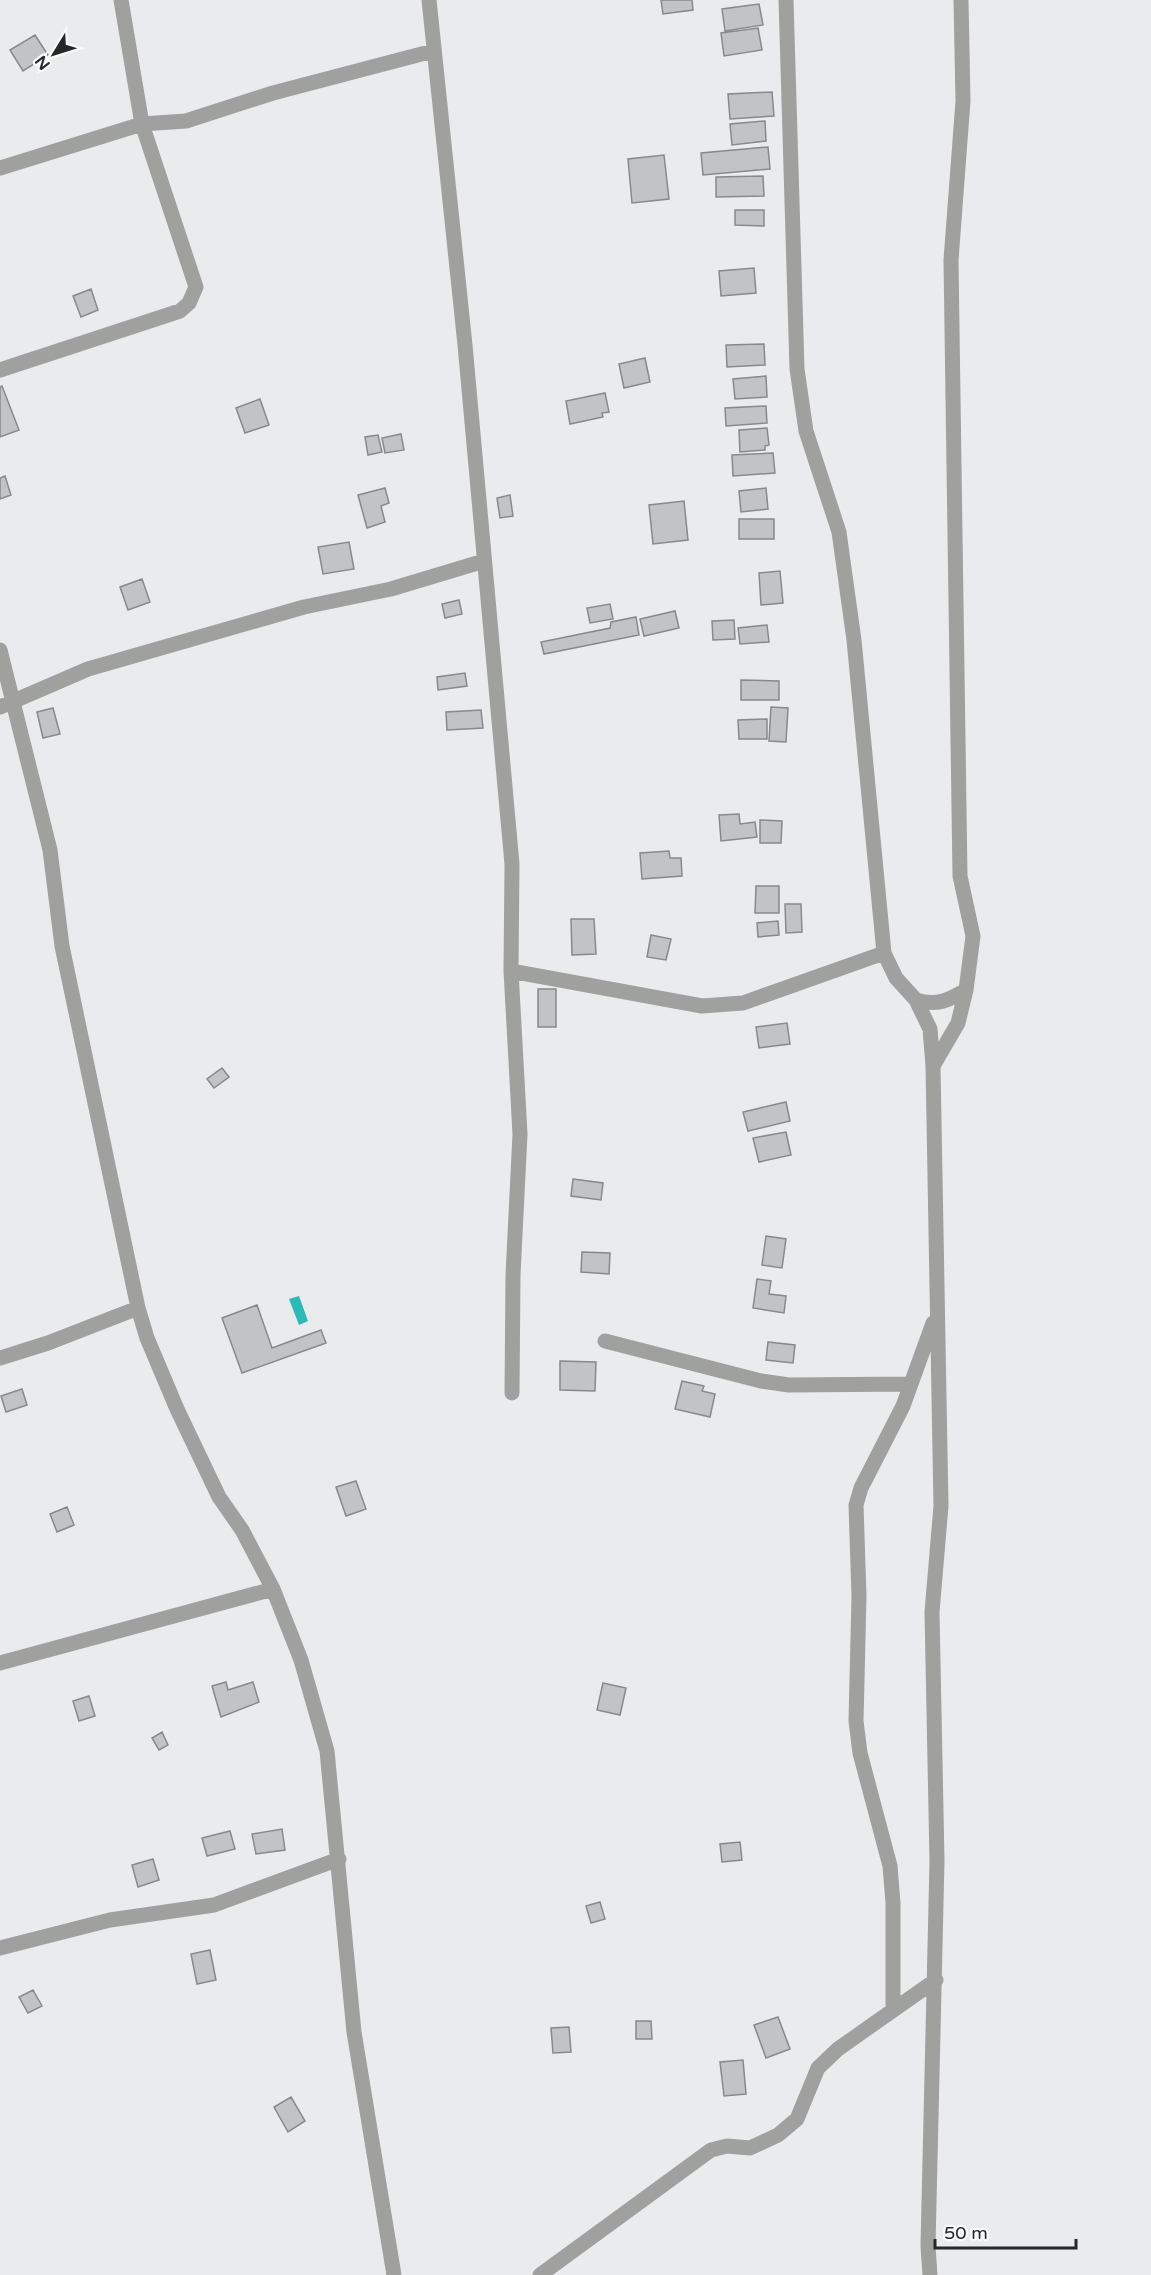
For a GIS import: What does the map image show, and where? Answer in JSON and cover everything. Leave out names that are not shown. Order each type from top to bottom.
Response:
[{"type":"street","points":[[0,370],[180,310],[189,303],[196,287],[142,124],[121,0]]},
{"type":"street","points":[[429,0],[465,345],[512,864],[511,971],[520,1134],[513,1275],[512,1393]]},
{"type":"street","points":[[786,0],[797,369],[806,431],[841,543],[856,652],[884,953],[896,978],[916,1000],[930,1029],[933,1066],[941,1506],[932,1612],[937,1860],[928,2246],[930,2275]]},
{"type":"street","points":[[933,1066],[958,1023],[966,990],[973,936],[960,876],[951,260],[963,101],[962,0]]},
{"type":"street","points":[[0,168],[142,124],[186,121],[273,93],[433,51]]},
{"type":"street","points":[[7,704],[88,669],[304,607],[391,589],[484,561]]},
{"type":"street","points":[[0,650],[7,704],[50,850],[62,946],[138,1308],[147,1338],[177,1409],[219,1497],[242,1530],[273,1589],[301,1660],[327,1751],[354,2032],[394,2275]]},
{"type":"street","points":[[511,971],[702,1006],[743,1003],[884,953]]},
{"type":"street","points":[[916,1000],[930,1004],[948,1002],[966,990]]},
{"type":"street","points":[[0,1358],[48,1343],[138,1308]]},
{"type":"street","points":[[893,2010],[891,1945],[893,1903],[890,1866],[860,1753],[856,1721],[859,1596],[856,1505],[861,1488],[903,1406],[936,1315]]},
{"type":"street","points":[[605,1341],[761,1381],[789,1385],[911,1384]]},
{"type":"street","points":[[0,1663],[273,1589]]},
{"type":"street","points":[[0,1947],[110,1920],[214,1905],[339,1859]]},
{"type":"street","points":[[540,2275],[711,2150],[727,2145],[750,2148],[778,2135],[797,2119],[818,2068],[838,2049],[936,1980]]},
{"type":"water","points":[[299,1296],[308,1321],[299,1325],[289,1299]]},
{"type":"building","points":[[661,0],[692,0],[693,10],[663,14]]},
{"type":"building","points":[[759,4],[763,25],[725,31],[722,9]]},
{"type":"building","points":[[758,28],[762,50],[724,56],[721,33]]},
{"type":"building","points":[[35,35],[48,55],[23,71],[10,50]]},
{"type":"building","points":[[772,92],[774,116],[730,119],[728,94]]},
{"type":"building","points":[[765,121],[766,141],[732,145],[730,124]]},
{"type":"building","points":[[768,147],[770,169],[703,175],[701,153]]},
{"type":"building","points":[[664,155],[669,199],[632,203],[628,159]]},
{"type":"building","points":[[763,176],[764,196],[716,197],[716,177]]},
{"type":"building","points":[[735,210],[764,210],[764,226],[735,225]]},
{"type":"building","points":[[754,268],[756,293],[721,296],[719,271]]},
{"type":"building","points":[[91,289],[98,310],[81,317],[73,296]]},
{"type":"building","points":[[764,344],[765,365],[727,367],[726,345]]},
{"type":"building","points":[[645,358],[650,382],[624,388],[619,364]]},
{"type":"building","points":[[766,376],[767,397],[735,399],[733,379]]},
{"type":"building","points":[[2,386],[19,430],[0,437],[0,387]]},
{"type":"building","points":[[605,393],[609,412],[602,413],[603,417],[570,424],[566,401]]},
{"type":"building","points":[[260,399],[269,425],[245,433],[236,408]]},
{"type":"building","points":[[766,406],[767,423],[726,426],[725,408]]},
{"type":"building","points":[[767,428],[769,445],[765,446],[765,450],[740,452],[739,430]]},
{"type":"building","points":[[401,434],[404,450],[385,453],[382,438]]},
{"type":"building","points":[[378,435],[382,452],[368,455],[365,437]]},
{"type":"building","points":[[773,453],[775,473],[733,476],[732,455]]},
{"type":"building","points":[[5,476],[11,495],[0,499],[0,478]]},
{"type":"building","points":[[385,488],[389,503],[381,506],[385,522],[367,528],[358,495]]},
{"type":"building","points":[[766,488],[768,509],[741,512],[739,491]]},
{"type":"building","points":[[510,495],[513,516],[500,518],[497,498]]},
{"type":"building","points":[[684,501],[688,540],[653,544],[649,505]]},
{"type":"building","points":[[739,519],[774,519],[774,539],[739,539]]},
{"type":"building","points":[[349,542],[354,569],[323,574],[318,547]]},
{"type":"building","points":[[780,571],[783,603],[761,605],[759,573]]},
{"type":"building","points":[[142,579],[150,602],[128,610],[120,587]]},
{"type":"building","points":[[459,600],[462,614],[445,618],[442,604]]},
{"type":"building","points":[[610,604],[613,619],[590,623],[587,608]]},
{"type":"building","points":[[675,611],[679,628],[644,636],[640,619]]},
{"type":"building","points":[[636,617],[639,635],[544,654],[541,642],[610,628],[611,622]]},
{"type":"building","points":[[734,620],[735,639],[713,640],[712,621]]},
{"type":"building","points":[[767,625],[769,642],[740,644],[738,628]]},
{"type":"building","points":[[465,673],[467,686],[438,690],[437,677]]},
{"type":"building","points":[[741,680],[779,681],[779,700],[741,700]]},
{"type":"building","points":[[771,707],[788,708],[786,742],[769,741]]},
{"type":"building","points":[[53,708],[60,734],[43,738],[37,712]]},
{"type":"building","points":[[481,710],[483,728],[447,730],[446,712]]},
{"type":"building","points":[[767,719],[767,739],[739,739],[738,720]]},
{"type":"building","points":[[739,814],[740,824],[755,822],[757,837],[721,841],[719,815]]},
{"type":"building","points":[[760,820],[782,821],[781,843],[760,843]]},
{"type":"building","points":[[669,851],[670,858],[681,858],[682,876],[642,879],[640,853]]},
{"type":"building","points":[[756,886],[779,886],[779,913],[755,913]]},
{"type":"building","points":[[785,904],[801,904],[802,932],[786,933]]},
{"type":"building","points":[[571,919],[594,919],[596,954],[572,955]]},
{"type":"building","points":[[778,921],[779,935],[758,937],[757,923]]},
{"type":"building","points":[[651,935],[671,939],[666,960],[647,957]]},
{"type":"building","points":[[538,989],[556,989],[556,1027],[538,1027]]},
{"type":"building","points":[[787,1023],[790,1044],[759,1048],[756,1027]]},
{"type":"building","points":[[222,1068],[229,1077],[214,1088],[207,1079]]},
{"type":"building","points":[[786,1102],[790,1121],[748,1131],[743,1112]]},
{"type":"building","points":[[786,1132],[791,1155],[759,1162],[753,1138]]},
{"type":"building","points":[[573,1179],[603,1183],[601,1200],[571,1196]]},
{"type":"building","points":[[766,1236],[786,1239],[782,1268],[762,1265]]},
{"type":"building","points":[[582,1252],[610,1253],[609,1274],[581,1272]]},
{"type":"building","points":[[757,1279],[771,1281],[769,1294],[786,1296],[784,1313],[753,1308]]},
{"type":"building","points":[[257,1305],[272,1348],[321,1330],[326,1343],[242,1373],[222,1318]]},
{"type":"building","points":[[768,1342],[795,1345],[793,1363],[766,1360]]},
{"type":"building","points":[[560,1361],[596,1362],[595,1391],[560,1390]]},
{"type":"building","points":[[682,1381],[704,1386],[702,1391],[715,1394],[710,1417],[675,1409]]},
{"type":"building","points":[[22,1389],[27,1405],[6,1412],[1,1396]]},
{"type":"building","points":[[356,1481],[366,1509],[346,1516],[336,1487]]},
{"type":"building","points":[[67,1507],[74,1525],[57,1532],[50,1514]]},
{"type":"building","points":[[226,1682],[228,1690],[253,1682],[259,1702],[221,1717],[212,1686]]},
{"type":"building","points":[[603,1683],[626,1688],[620,1715],[597,1710]]},
{"type":"building","points":[[89,1696],[95,1716],[79,1721],[73,1701]]},
{"type":"building","points":[[162,1732],[168,1745],[159,1750],[152,1738]]},
{"type":"building","points":[[282,1829],[285,1850],[256,1854],[252,1834]]},
{"type":"building","points":[[230,1831],[235,1849],[207,1856],[202,1838]]},
{"type":"building","points":[[740,1842],[742,1860],[722,1862],[720,1844]]},
{"type":"building","points":[[153,1859],[159,1880],[138,1887],[132,1865]]},
{"type":"building","points":[[600,1902],[605,1919],[591,1923],[586,1906]]},
{"type":"building","points":[[210,1950],[216,1980],[197,1984],[191,1954]]},
{"type":"building","points":[[33,1990],[42,2006],[28,2013],[19,1997]]},
{"type":"building","points":[[778,2017],[790,2049],[766,2058],[754,2025]]},
{"type":"building","points":[[636,2021],[651,2021],[652,2039],[636,2039]]},
{"type":"building","points":[[569,2027],[571,2052],[553,2053],[551,2028]]},
{"type":"building","points":[[743,2060],[746,2094],[724,2096],[720,2062]]},
{"type":"building","points":[[291,2097],[305,2121],[288,2132],[274,2107]]}]
